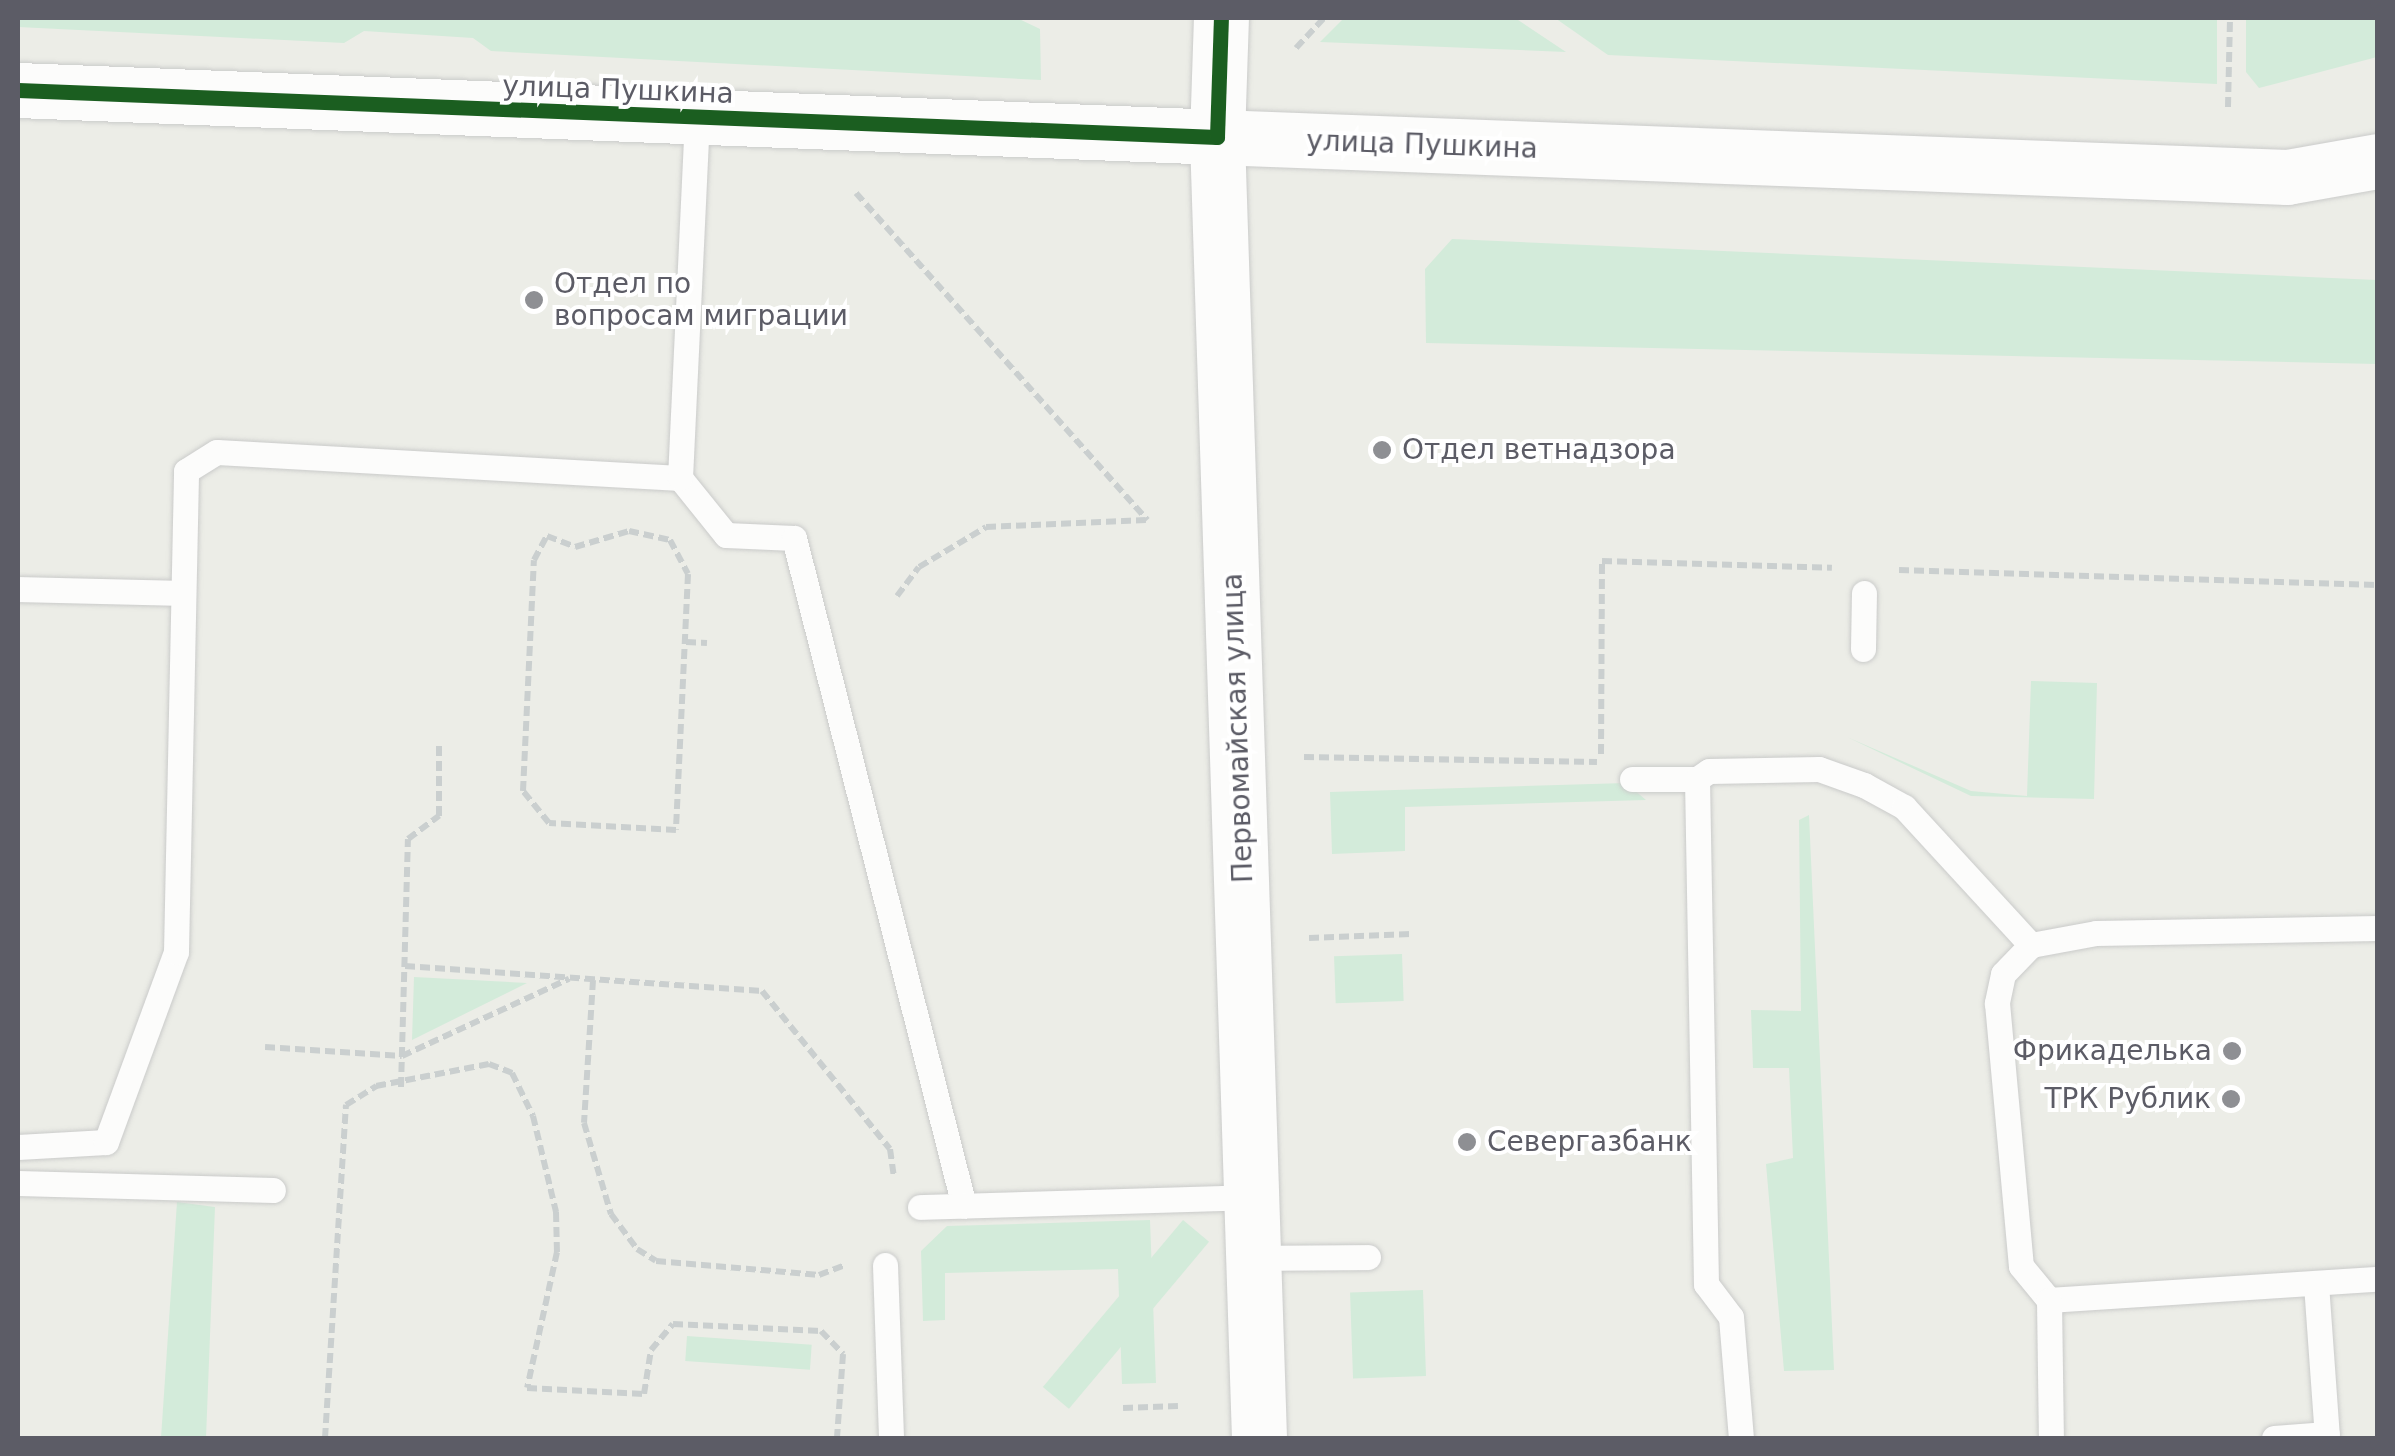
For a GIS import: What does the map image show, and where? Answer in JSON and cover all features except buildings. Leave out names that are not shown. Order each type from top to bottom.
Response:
[{"type":"main road","name":"Первомайская улица","points":[[1222,18],[1217,137],[1259,1438]]},
{"type":"main road","name":"улица Пушкина","points":[[18,90],[2287,177],[2378,161]]},
{"type":"lane","points":[[698,118],[680,478],[726,534],[794,538],[964,1206]]},
{"type":"lane","points":[[18,1146],[106,1142],[176,952],[186,471],[217,452],[680,478]]},
{"type":"lane","points":[[18,589],[183,593]]},
{"type":"lane","points":[[1863,649],[1864,593]]},
{"type":"lane","points":[[1632,779],[1697,779],[1709,771],[1818,770],[1864,785],[1904,807],[2031,945]]},
{"type":"lane","points":[[1697,779],[1706,1284],[1731,1317],[1742,1438]]},
{"type":"lane","points":[[2051,1438],[2048,1300],[2021,1266],[1997,1003],[2003,974],[2031,945],[2096,933],[2378,928]]},
{"type":"lane","points":[[18,1183],[273,1190]]},
{"type":"lane","points":[[920,1208],[1252,1198]]},
{"type":"lane","points":[[1254,1258],[1368,1257]]},
{"type":"lane","points":[[885,1265],[891,1438]]},
{"type":"lane","points":[[2048,1300],[2378,1279]]},
{"type":"lane","points":[[2274,1438],[2327,1436],[2316,1284]]},
{"type":"path","points":[[1296,48],[1324,18]]},
{"type":"path","points":[[2228,107],[2230,18]]},
{"type":"path","points":[[856,194],[1147,520],[986,527],[919,567],[897,596]]},
{"type":"path","points":[[630,530],[670,540],[688,574],[686,642],[676,830],[550,823],[522,791],[534,560],[547,536],[575,547],[630,530]]},
{"type":"path","points":[[1304,757],[1601,762],[1602,561],[1840,568]]},
{"type":"path","points":[[1880,570],[2378,585]]},
{"type":"path","points":[[686,642],[707,643]]},
{"type":"path","points":[[400,1088],[408,839],[438,816],[439,742]]},
{"type":"path","points":[[1309,938],[1411,934]]},
{"type":"path","points":[[405,966],[762,992],[780,1002],[890,1149],[894,1192]]},
{"type":"path","points":[[265,1047],[402,1056],[570,978]]},
{"type":"path","points":[[593,980],[584,1123],[611,1214],[637,1249],[656,1261],[819,1275],[854,1257]]},
{"type":"path","points":[[325,1438],[346,1105],[376,1086],[400,1088],[489,1064],[512,1073],[533,1116],[557,1252],[527,1388],[644,1394],[651,1350],[673,1324],[821,1332],[843,1354],[837,1438]]},
{"type":"path","points":[[1123,1408],[1178,1406]]},
{"type":"green space","points":[[18,18],[1017,18],[1040,29],[1041,80],[491,51],[473,38],[364,31],[344,43],[18,27]]},
{"type":"green space","points":[[1344,18],[1515,18],[1566,52],[1320,42]]},
{"type":"green space","points":[[1555,18],[2217,18],[2217,84],[1608,55]]},
{"type":"green space","points":[[2246,18],[2377,18],[2377,57],[2259,88],[2246,72]]},
{"type":"green space","points":[[1452,239],[2377,280],[2377,364],[1426,343],[1425,269]]},
{"type":"green space","points":[[2031,681],[2097,683],[2094,799],[1971,796],[1847,737],[1971,791],[2027,796]]},
{"type":"green space","points":[[1626,783],[1646,800],[1405,807],[1405,851],[1332,854],[1330,792]]},
{"type":"green space","points":[[1809,815],[1834,1370],[1784,1371],[1766,1164],[1793,1158],[1789,1068],[1753,1068],[1751,1010],[1801,1011],[1799,820]]},
{"type":"green space","points":[[1402,954],[1404,1001],[1336,1003],[1334,956]]},
{"type":"green space","points":[[414,977],[527,983],[412,1040]]},
{"type":"green space","points":[[177,1202],[215,1207],[206,1438],[161,1438]]},
{"type":"green space","points":[[1150,1220],[1156,1383],[1122,1384],[1118,1269],[945,1273],[945,1320],[923,1321],[921,1251],[947,1226]]},
{"type":"green space","points":[[1183,1220],[1209,1242],[1069,1409],[1043,1387]]},
{"type":"green space","points":[[1423,1290],[1426,1376],[1353,1378],[1350,1293]]},
{"type":"green space","points":[[687,1336],[812,1345],[810,1370],[685,1361]]},
{"type":"cycle path","points":[[18,90],[1217,137],[1221,18]]},
{"type":"place","name":"Отдел по вопросам миграции","points":[[534,300]]},
{"type":"place","name":"Отдел ветнадзора","points":[[1382,450]]},
{"type":"place","name":"Фрикаделька","points":[[2232,1051]]},
{"type":"place","name":"ТРК Рублик","points":[[2231,1099]]},
{"type":"place","name":"Севергазбанк","points":[[1467,1142]]}]
